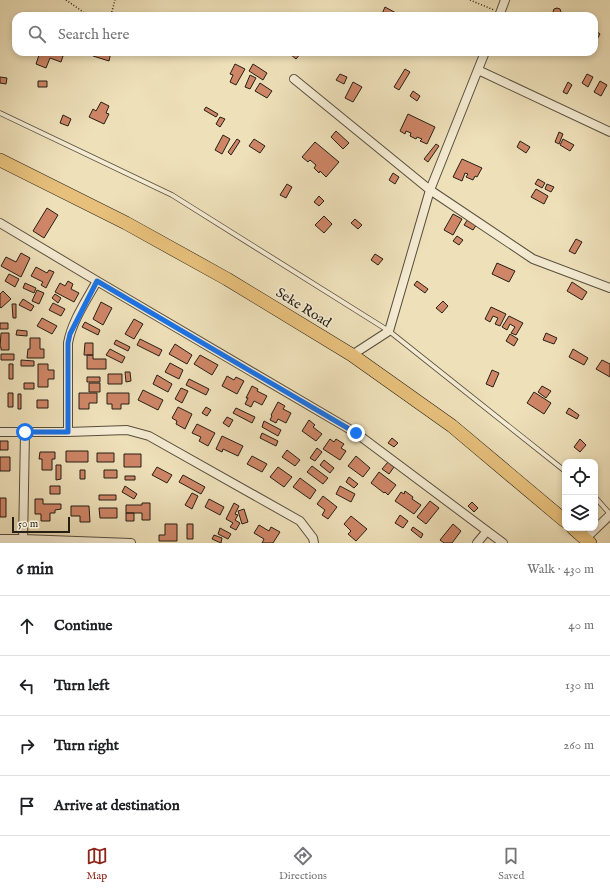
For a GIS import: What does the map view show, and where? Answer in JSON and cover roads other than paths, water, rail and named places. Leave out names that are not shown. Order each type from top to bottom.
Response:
[{"type":"main road","name":"Seke Road","points":[[0,160],[126,223],[227,279],[352,356],[452,426],[562,519]]},
{"type":"main road","points":[[576,531],[588,541]]},
{"type":"street","points":[[500,12],[505,0]]},
{"type":"street","points":[[352,356],[389,331],[430,190],[483,56]]},
{"type":"street","points":[[478,70],[610,132]]},
{"type":"street","points":[[294,80],[430,190],[533,258],[610,288]]},
{"type":"street","points":[[0,223],[356,433],[503,543]]},
{"type":"street","points":[[68,432],[68,343],[70,334],[97,281]]},
{"type":"street","points":[[0,432],[127,430],[149,436],[300,521],[313,538],[314,543]]},
{"type":"street","points":[[23,541],[25,432]]},
{"type":"street","points":[[588,541],[610,515]]},
{"type":"street","points":[[477,543],[487,531]]},
{"type":"street","points":[[0,539],[23,541],[131,543]]},
{"type":"lane","points":[[0,113],[172,195],[389,331],[562,469]]},
{"type":"lane","points":[[598,501],[610,515]]}]
